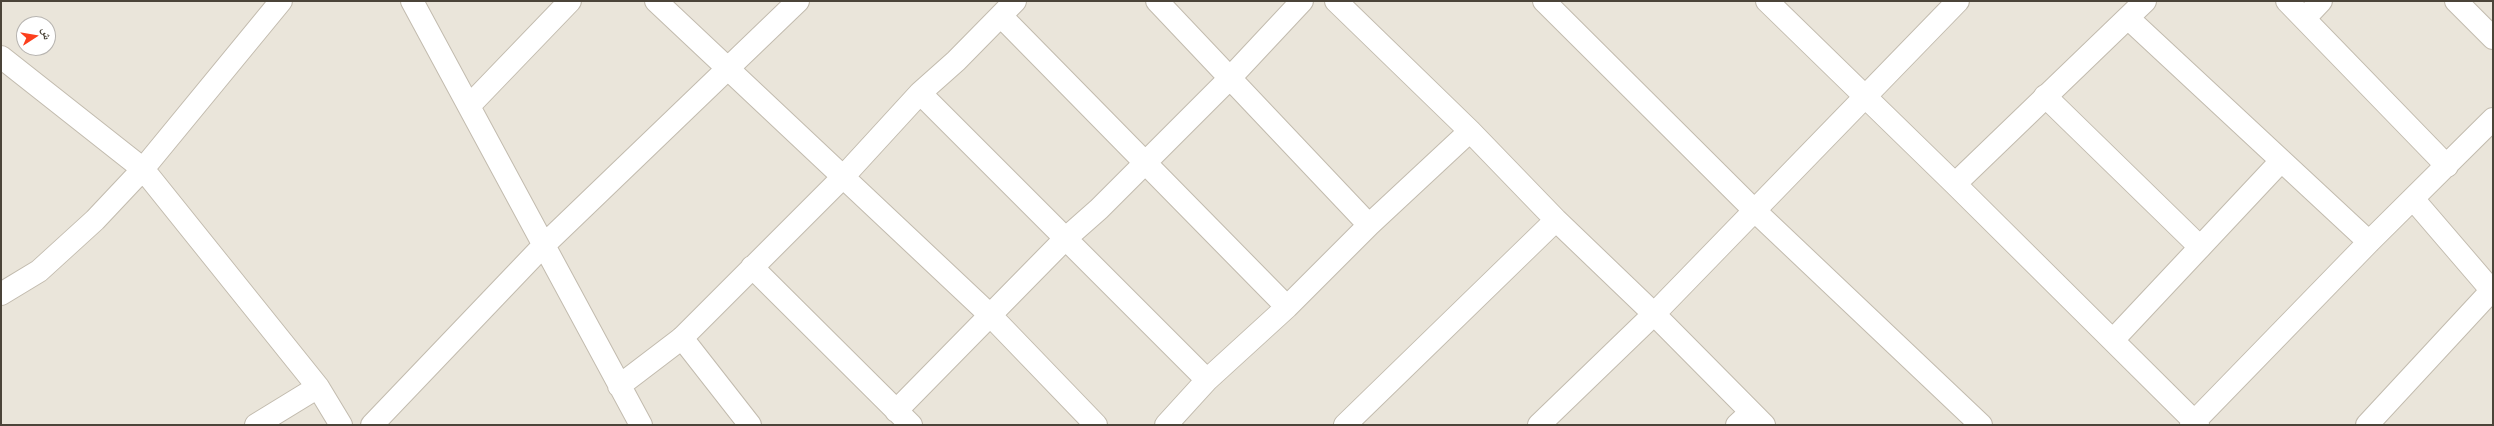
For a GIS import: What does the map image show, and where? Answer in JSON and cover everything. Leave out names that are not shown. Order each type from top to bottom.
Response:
[{"type":"street","points":[[1,294],[39,271],[95,220],[143,169],[281,1]]},
{"type":"street","points":[[412,1],[641,425]]},
{"type":"street","points":[[469,106],[570,1]]},
{"type":"street","points":[[656,1],[991,316],[1096,425]]},
{"type":"street","points":[[372,425],[544,246],[798,1]]},
{"type":"street","points":[[1157,1],[1369,225]]},
{"type":"street","points":[[752,267],[904,418],[991,316],[1065,239],[1146,162],[1230,78],[1302,1]]},
{"type":"street","points":[[1336,1],[1470,131],[1556,220],[1654,314],[1751,421]]},
{"type":"street","points":[[1544,1],[1754,210],[1981,425]]},
{"type":"street","points":[[1767,1],[1956,184],[2113,340],[2194,424],[2369,242],[2414,200],[2493,119]]},
{"type":"street","points":[[1539,425],[1654,314],[1754,210],[1867,97],[1958,1]]},
{"type":"street","points":[[1956,184],[2045,96],[2145,1]]},
{"type":"street","points":[[2288,1],[2446,166]]},
{"type":"street","points":[[2305,18],[2321,1]]},
{"type":"street","points":[[2456,1],[2493,38]]},
{"type":"street","points":[[619,386],[682,338],[843,176],[920,93],[1008,9],[1146,162],[1287,307]]},
{"type":"street","points":[[2128,18],[2369,242]]},
{"type":"street","points":[[1,57],[143,169],[318,387],[341,425]]},
{"type":"street","points":[[920,93],[1207,380]]},
{"type":"street","points":[[2045,96],[2200,247]]},
{"type":"street","points":[[1166,425],[1207,380],[1287,307],[1369,225],[1470,131]]},
{"type":"street","points":[[2113,340],[2281,161]]},
{"type":"street","points":[[2367,425],[2492,290],[2414,200]]},
{"type":"street","points":[[1345,425],[1556,220]]},
{"type":"street","points":[[682,338],[750,425]]},
{"type":"street","points":[[256,425],[318,387]]},
{"type":"shaded area","points":[[1,1],[2493,1],[2493,425],[1,425]]}]
